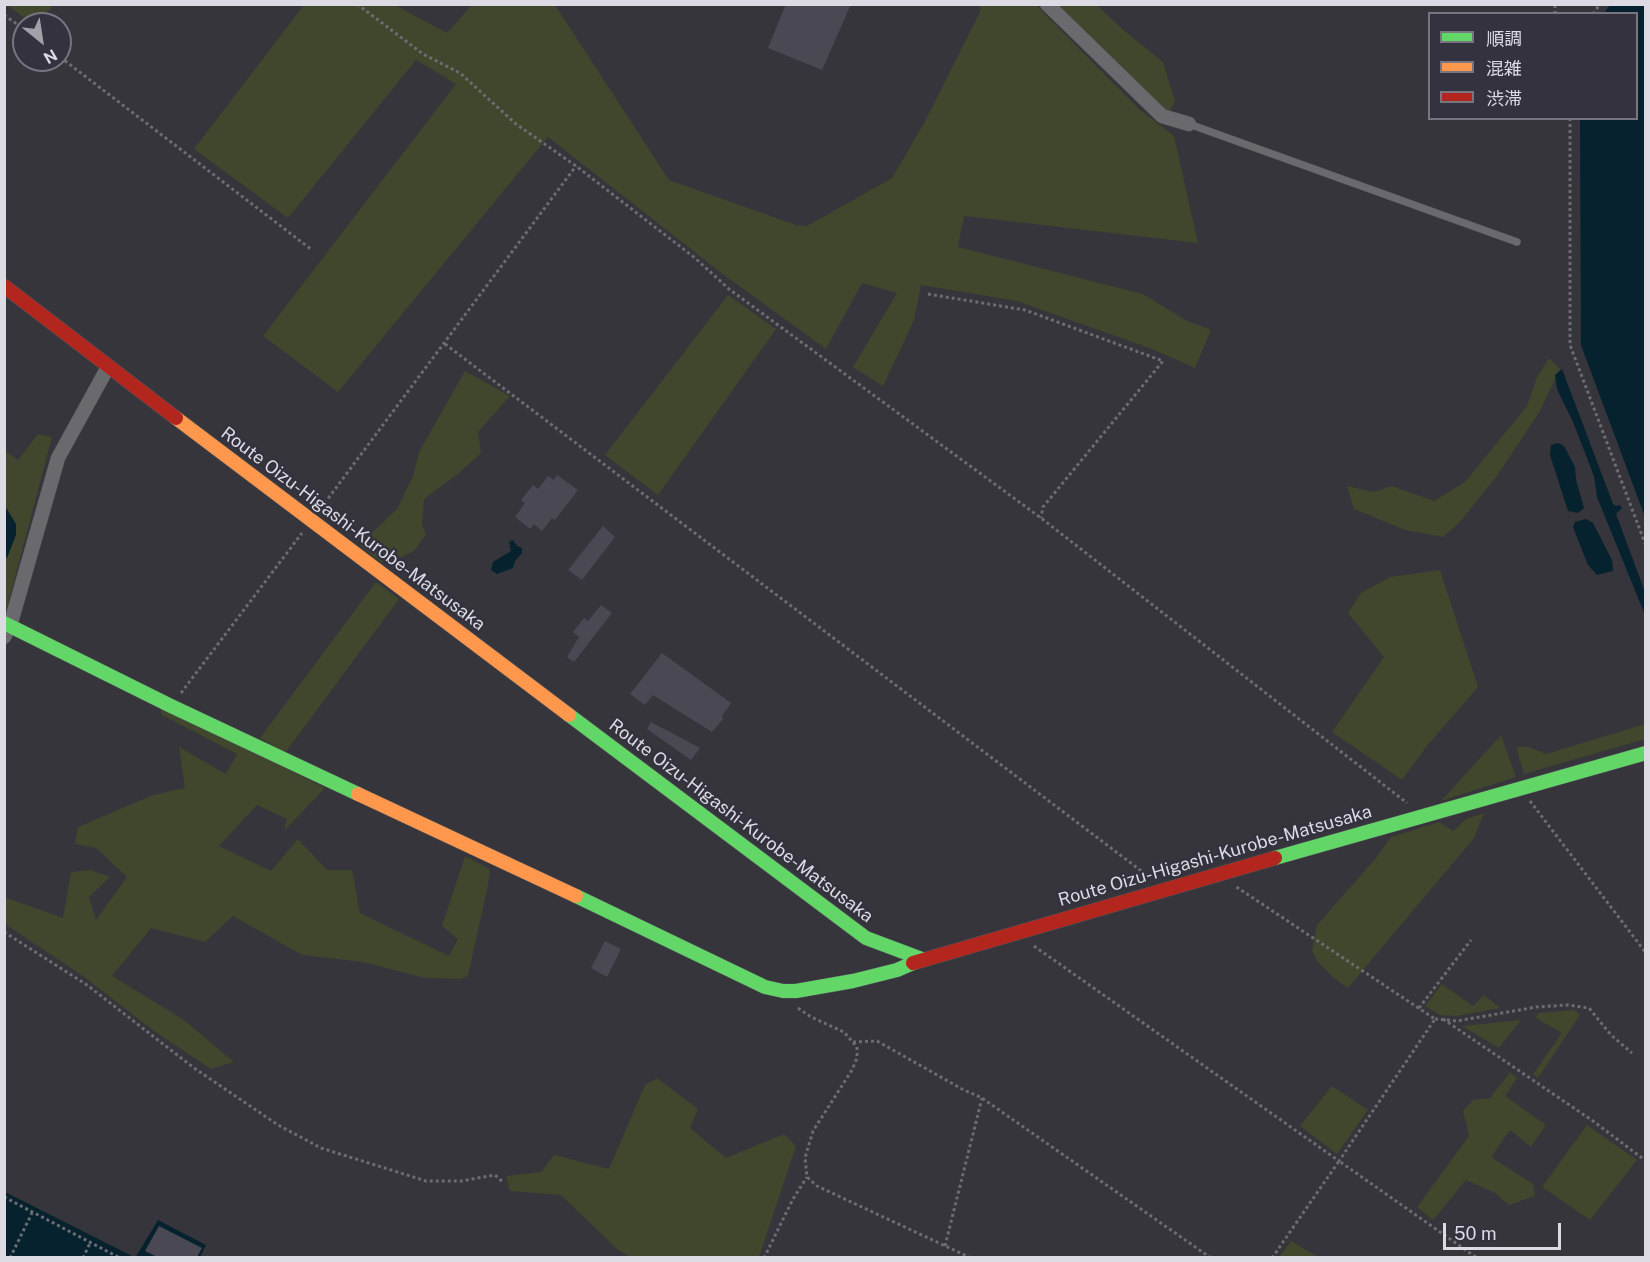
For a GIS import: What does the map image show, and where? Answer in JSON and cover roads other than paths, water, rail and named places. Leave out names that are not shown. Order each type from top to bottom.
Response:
[{"type":"main road","name":"Route Oizu-Higashi-Kurobe-Matsusaka","points":[[4,286],[843,922],[866,938],[922,959],[1646,753]]},
{"type":"main road","points":[[6,629],[626,919],[756,983],[783,991],[796,991],[853,981],[897,970],[922,959]]},
{"type":"street","points":[[1047,4],[1162,116],[1189,124]]},
{"type":"street","points":[[6,629],[58,458],[108,367]]},
{"type":"lane","points":[[1189,124],[1517,242]]},
{"type":"water","points":[[1610,5],[1645,5],[1645,517],[1581,345],[1580,120],[1638,120],[1638,12],[1605,12]]},
{"type":"water","points":[[1562,369],[1613,504],[1620,505],[1622,508],[1616,514],[1645,592],[1645,615],[1597,497],[1594,476],[1573,422],[1557,389],[1555,375]]},
{"type":"water","points":[[1558,443],[1564,446],[1575,467],[1576,480],[1584,508],[1578,513],[1568,511],[1550,455],[1551,445]]},
{"type":"water","points":[[5,506],[16,524],[16,535],[7,558],[4,554]]},
{"type":"water","points":[[1586,519],[1593,523],[1612,560],[1613,571],[1597,575],[1588,565],[1573,527],[1575,522]]},
{"type":"water","points":[[513,540],[517,546],[522,548],[522,553],[515,561],[513,568],[497,574],[491,570],[493,562],[511,551],[509,542]]},
{"type":"water","points":[[5,1192],[7,1193],[134,1257],[5,1257]]},
{"type":"water","points":[[158,1220],[206,1245],[200,1257],[135,1258]]}]
